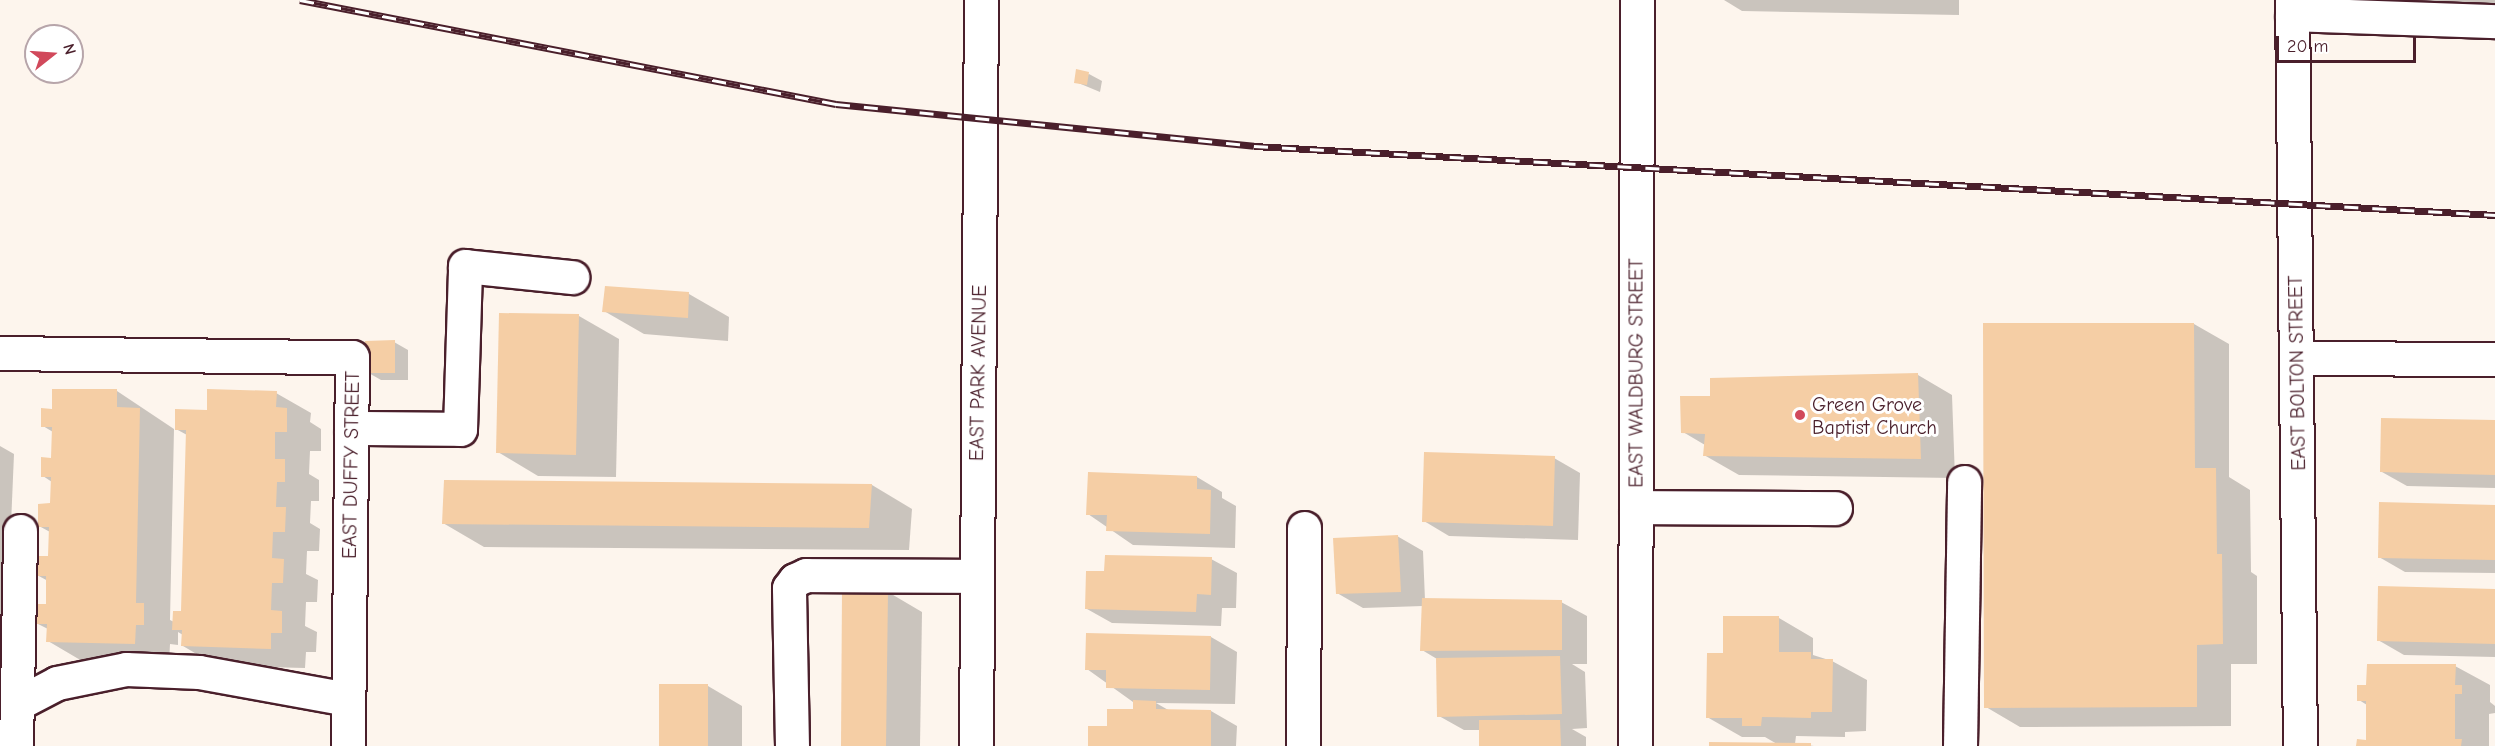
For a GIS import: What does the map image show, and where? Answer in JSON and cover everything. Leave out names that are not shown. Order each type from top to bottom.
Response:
[{"type":"street","name":"EAST PARK AVENUE","points":[[976,746],[981,0]]},
{"type":"street","name":"EAST WALDBURG STREET","points":[[1635,746],[1637,0]]},
{"type":"street","points":[[2292,7],[2495,21]]},
{"type":"street","name":"EAST BOLTON STREET","points":[[2292,7],[2300,746]]},
{"type":"street","points":[[351,428],[460,429],[465,266],[572,277]]},
{"type":"street","name":"EAST DUFFY STREET","points":[[0,353],[352,357],[348,746]]},
{"type":"street","points":[[2297,358],[2495,359]]},
{"type":"street","points":[[1960,746],[1964,482]]},
{"type":"street","points":[[1636,507],[1835,508]]},
{"type":"street","points":[[1303,746],[1304,528]]},
{"type":"street","points":[[16,746],[20,531]]},
{"type":"street","points":[[792,746],[789,588],[795,580],[806,575],[976,576]]},
{"type":"street","points":[[17,704],[57,683],[126,669],[199,672],[348,699]]},
{"type":"building","points":[[1076,69],[1089,72],[1087,85],[1074,83]]},
{"type":"building","points":[[605,286],[689,292],[688,318],[602,312]]},
{"type":"building","points":[[499,313],[579,314],[576,455],[496,453]]},
{"type":"building","points":[[1983,323],[2194,323],[2195,468],[2216,468],[2217,554],[2222,554],[2223,644],[2197,645],[2197,707],[1984,708]]},
{"type":"building","points":[[395,340],[395,373],[366,373],[365,341]]},
{"type":"building","name":"Green Grove Baptist Church","points":[[1918,373],[1921,459],[1703,456],[1705,434],[1681,433],[1680,396],[1710,396],[1710,378]]},
{"type":"building","points":[[52,389],[117,389],[117,407],[140,408],[136,603],[144,603],[144,625],[136,625],[135,644],[46,642],[47,624],[37,624],[37,604],[46,604],[46,576],[36,576],[36,556],[48,556],[49,527],[38,527],[38,504],[50,503],[51,477],[41,477],[41,457],[51,458],[52,427],[41,427],[41,408],[52,409]]},
{"type":"building","points":[[207,389],[277,391],[276,407],[287,408],[287,432],[275,432],[275,459],[285,459],[285,482],[277,482],[276,507],[286,507],[285,532],[273,532],[272,558],[284,559],[283,583],[272,583],[271,610],[282,611],[282,633],[271,633],[271,649],[181,646],[182,630],[172,630],[173,611],[181,611],[186,430],[175,430],[175,409],[207,410]]},
{"type":"building","points":[[2381,418],[2495,420],[2495,475],[2380,472]]},
{"type":"building","points":[[1424,452],[1555,456],[1553,526],[1422,522]]},
{"type":"building","points":[[1088,472],[1197,476],[1197,489],[1211,490],[1210,534],[1106,531],[1107,515],[1086,515]]},
{"type":"building","points":[[444,480],[872,484],[869,528],[442,524]]},
{"type":"building","points":[[2379,502],[2495,505],[2495,560],[2378,558]]},
{"type":"building","points":[[1398,535],[1401,592],[1336,594],[1333,538]]},
{"type":"building","points":[[1105,555],[1212,557],[1211,595],[1197,594],[1196,612],[1085,609],[1086,571],[1104,571]]},
{"type":"building","points":[[2378,586],[2495,589],[2495,644],[2377,641]]},
{"type":"building","points":[[842,590],[888,591],[886,746],[841,746]]},
{"type":"building","points":[[1422,598],[1562,600],[1562,650],[1420,651]]},
{"type":"building","points":[[1723,616],[1779,616],[1779,652],[1811,652],[1811,659],[1833,659],[1832,712],[1811,712],[1811,718],[1762,717],[1761,726],[1742,726],[1742,718],[1706,718],[1707,653],[1723,653]]},
{"type":"building","points":[[1086,633],[1211,636],[1210,690],[1106,688],[1106,670],[1085,670]]},
{"type":"building","points":[[1560,656],[1562,714],[1437,717],[1436,658]]},
{"type":"building","points":[[2367,664],[2456,664],[2455,685],[2462,685],[2462,694],[2455,694],[2455,739],[2462,739],[2461,746],[2356,746],[2357,739],[2366,740],[2366,701],[2357,701],[2357,685],[2366,685]]},
{"type":"building","points":[[659,684],[708,684],[708,746],[659,746]]},
{"type":"building","points":[[1133,700],[1156,701],[1156,709],[1211,710],[1211,746],[1088,746],[1088,726],[1107,726],[1107,709],[1133,709]]},
{"type":"building","points":[[1479,720],[1560,720],[1561,746],[1479,746]]},
{"type":"building","points":[[1709,742],[1811,743],[1811,746],[1709,746]]},
{"type":"railway","points":[[300,0],[836,104],[1254,146],[2495,215]]},
{"type":"place","name":"Green Grove Baptist Church","points":[[1800,415]]}]
